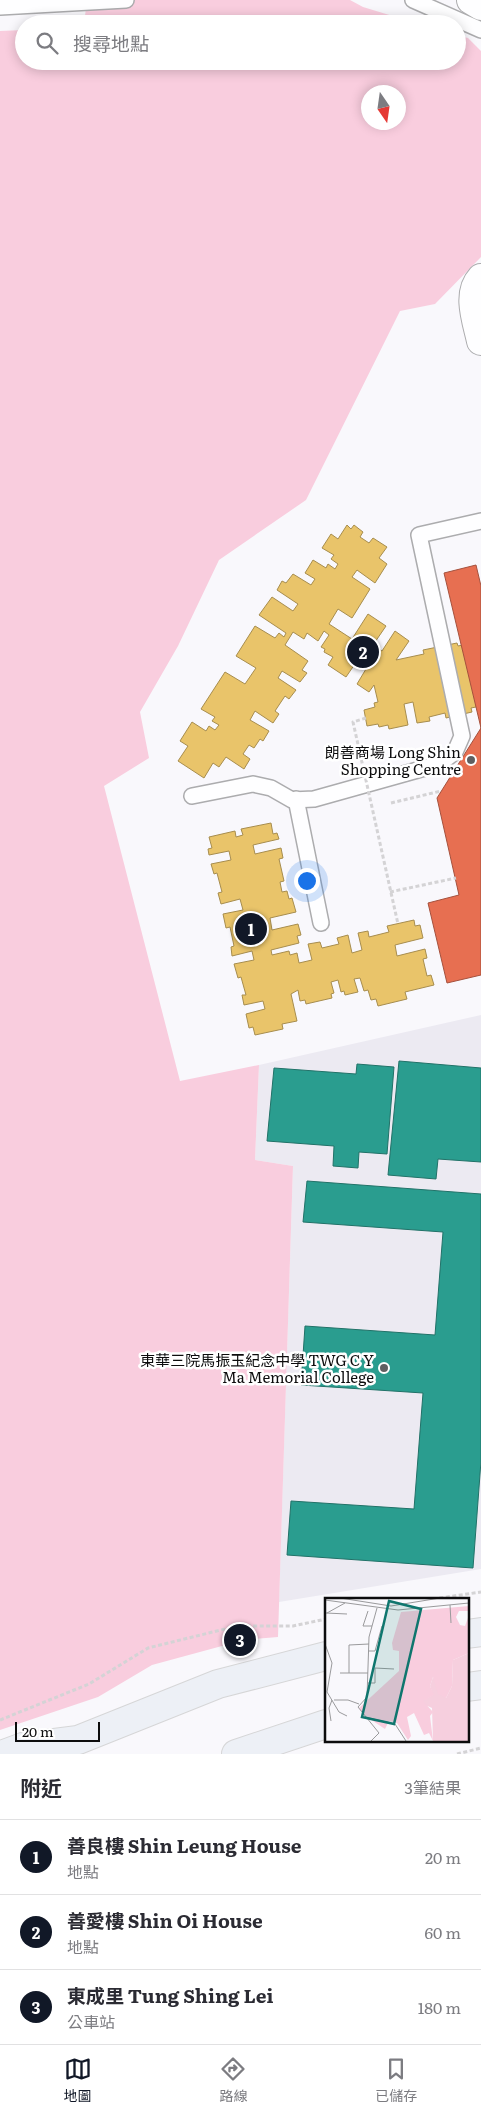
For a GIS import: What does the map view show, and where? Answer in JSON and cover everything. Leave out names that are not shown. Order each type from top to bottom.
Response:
[{"type":"main road","points":[[468,1634],[481,1632]]},
{"type":"main road","points":[[4,1754],[23,1747],[78,1740],[218,1684],[325,1656]]},
{"type":"main road","points":[[468,1687],[481,1685]]},
{"type":"main road","points":[[236,1754],[325,1724]]},
{"type":"street","points":[[471,0],[481,6]]},
{"type":"street","points":[[481,278],[477,282],[473,302],[481,341]]},
{"type":"lane","points":[[0,7],[126,0]]},
{"type":"lane","points":[[414,0],[448,15]]},
{"type":"lane","points":[[466,23],[481,30]]},
{"type":"lane","points":[[192,796],[253,784],[271,788],[292,800],[314,799],[439,764],[455,752],[462,736],[419,535],[481,521]]},
{"type":"lane","points":[[296,799],[321,923]]},
{"type":"path","points":[[366,718],[352,722],[398,924]]},
{"type":"path","points":[[389,803],[441,791]]},
{"type":"path","points":[[372,807],[380,805]]},
{"type":"path","points":[[390,892],[456,878]]},
{"type":"path","points":[[440,1598],[481,1592]]},
{"type":"path","points":[[0,1720],[90,1684],[148,1648],[237,1626],[293,1626],[325,1619]]},
{"type":"path","points":[[457,1754],[481,1748]]},
{"type":"shaded area","points":[[87,0],[350,0],[363,7],[389,15],[85,15]]},
{"type":"shaded area","points":[[15,30],[15,70],[466,70],[466,37],[481,51],[481,257],[435,304],[400,311],[306,500],[219,560],[178,646],[140,712],[149,758],[104,786],[180,1081],[259,1065],[255,1160],[293,1166],[278,1637],[244,1640],[152,1665],[98,1697],[0,1730],[0,31]]},
{"type":"shaded area","name":"東華三院馬振玉紀念中學 TWG C Y Ma Memorial College","points":[[481,1015],[481,1569],[279,1602],[293,1166],[255,1160],[259,1065]]},
{"type":"building: 住宅","points":[[347,525],[351,529],[354,525],[363,532],[360,537],[369,543],[373,538],[387,547],[379,558],[387,564],[375,583],[357,570],[352,577],[370,589],[352,618],[338,609],[329,624],[352,639],[368,614],[386,626],[373,645],[382,651],[395,631],[409,641],[396,660],[424,654],[423,650],[457,643],[458,646],[472,643],[474,651],[481,650],[481,665],[476,666],[477,670],[469,672],[470,677],[478,675],[479,679],[481,679],[481,706],[471,708],[472,712],[446,718],[445,713],[429,717],[430,721],[417,723],[413,702],[404,704],[408,725],[389,729],[388,725],[379,727],[378,724],[367,726],[364,710],[375,707],[374,703],[378,702],[374,685],[369,692],[357,684],[369,664],[359,658],[346,677],[328,665],[333,657],[324,652],[325,649],[321,647],[329,635],[324,631],[318,641],[307,633],[304,639],[293,632],[285,645],[308,661],[302,670],[307,673],[300,682],[282,671],[278,678],[296,690],[289,699],[285,696],[275,711],[279,714],[273,723],[255,711],[250,720],[269,731],[263,741],[260,739],[254,748],[249,745],[243,754],[250,759],[244,769],[226,757],[219,767],[213,763],[204,778],[178,761],[188,746],[180,741],[192,722],[206,731],[209,726],[215,730],[219,725],[212,721],[215,717],[201,709],[225,672],[245,684],[256,668],[236,656],[255,626],[275,638],[279,633],[284,637],[286,633],[259,615],[272,597],[293,611],[298,604],[277,590],[282,581],[286,583],[293,574],[311,585],[315,579],[305,573],[313,560],[326,568],[328,564],[335,569],[338,564],[331,559],[334,555],[322,548],[331,534],[338,539]]},
{"type":"building: 住宅","points":[[271,823],[273,834],[277,833],[279,839],[253,845],[255,854],[281,848],[283,858],[279,859],[284,881],[280,882],[282,892],[287,891],[289,899],[292,898],[296,912],[270,918],[272,930],[298,924],[301,935],[297,936],[299,943],[271,950],[272,955],[289,951],[290,955],[297,953],[299,963],[312,960],[308,944],[320,942],[322,948],[339,944],[337,938],[348,935],[352,953],[362,950],[358,933],[368,931],[369,937],[389,932],[387,926],[414,920],[415,926],[420,925],[423,938],[395,945],[397,956],[425,949],[427,958],[423,959],[427,976],[431,975],[434,985],[405,992],[407,999],[378,1006],[376,999],[371,1000],[368,990],[364,991],[360,978],[354,979],[358,992],[345,995],[344,991],[341,992],[338,980],[331,982],[334,993],[331,994],[332,998],[306,1004],[305,1000],[300,1001],[298,990],[291,994],[297,1021],[282,1024],[283,1029],[255,1035],[253,1027],[249,1028],[246,1014],[265,1009],[263,1001],[244,1005],[242,995],[246,995],[241,977],[238,978],[234,964],[254,960],[252,951],[232,956],[231,947],[234,946],[230,927],[226,928],[223,914],[243,910],[240,899],[221,904],[218,893],[222,892],[217,873],[214,874],[211,864],[231,860],[229,851],[209,855],[208,849],[212,848],[209,837],[235,831],[236,837],[243,835],[241,829]]},
{"type":"building: 商業","points":[[476,565],[481,586],[481,728],[444,573]]},
{"type":"building: 商業","name":"朗善商場 Long Shin Shopping Centre","points":[[481,728],[481,975],[447,983],[428,903],[459,895],[437,798]]},
{"type":"building: 學校","points":[[399,1061],[481,1068],[481,1162],[438,1159],[436,1179],[388,1175]]},
{"type":"building: 學校","points":[[357,1064],[394,1067],[387,1154],[359,1152],[358,1168],[333,1166],[334,1146],[267,1141],[274,1068],[356,1074]]},
{"type":"building: 學校","points":[[307,1181],[481,1194],[481,1461],[473,1568],[287,1555],[291,1501],[414,1509],[423,1393],[301,1385],[305,1326],[435,1335],[443,1232],[303,1222]]},
{"type":"place","name":"善愛樓 Shin Oi House","points":[[363,652]]},
{"type":"place","name":"朗善商場 Long Shin Shopping Centre","points":[[471,760]]},
{"type":"place","name":"善良樓 Shin Leung House","points":[[251,929]]},
{"type":"place","name":"東華三院馬振玉紀念中學 TWG C Y Ma Memorial College","points":[[384,1368]]},
{"type":"place","name":"東成里 Tung Shing Lei","points":[[240,1640]]}]
